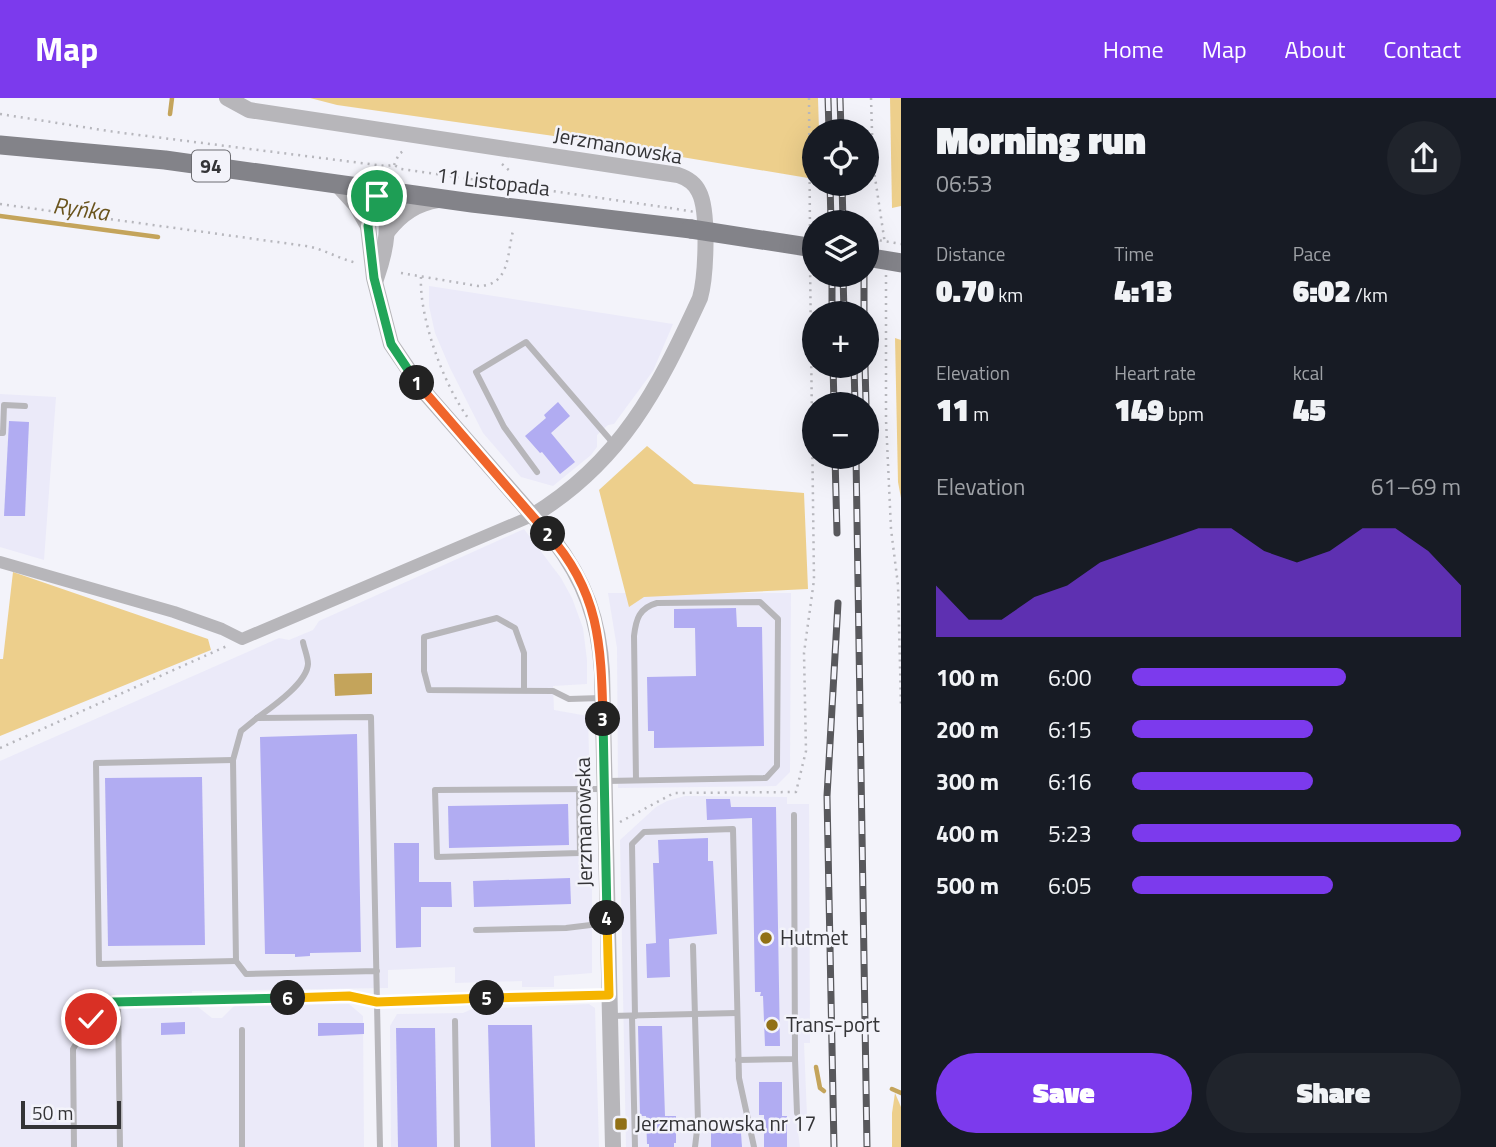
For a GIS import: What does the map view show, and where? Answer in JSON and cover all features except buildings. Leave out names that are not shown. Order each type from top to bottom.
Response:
[{"type":"main road","name":"11 Listopada","points":[[0,145],[165,160],[442,199],[670,217],[802,244]]},
{"type":"street","name":"Jerzmanowska","points":[[227,98],[249,110],[678,175],[694,185],[701,195],[703,206],[704,283],[700,298],[655,390],[616,446],[585,475],[532,516]]},
{"type":"street","name":"Jerzmanowska","points":[[336,183],[356,205],[368,226]]},
{"type":"street","name":"Jerzmanowska","points":[[381,190],[374,203],[368,226],[375,282],[391,344],[403,364],[438,408],[567,557],[592,608],[601,649],[603,698],[613,1147]]},
{"type":"street","points":[[375,282],[384,255],[388,230],[381,190]]},
{"type":"street","points":[[388,230],[412,208],[442,199]]},
{"type":"street","points":[[0,562],[174,612],[242,639],[532,516]]},
{"type":"street","points":[[377,1002],[609,995]]},
{"type":"lane","points":[[537,472],[504,427],[476,372],[526,342],[616,446]]},
{"type":"lane","points":[[0,433],[3,433],[4,405],[25,406]]},
{"type":"lane","points":[[579,790],[580,853],[437,857],[435,790],[579,790],[636,779],[766,778],[778,766],[778,619],[760,602],[657,603],[640,612],[634,636],[636,779]]},
{"type":"lane","points":[[524,690],[524,653],[515,628],[496,618],[424,638],[424,671],[429,690],[553,691],[569,699],[603,698]]},
{"type":"lane","points":[[303,642],[308,664],[305,673],[280,702],[242,731],[233,760],[236,961],[246,974],[377,971]]},
{"type":"lane","points":[[257,718],[370,717],[380,1147]]},
{"type":"lane","points":[[233,760],[96,763],[99,964],[236,961]]},
{"type":"lane","points":[[794,815],[797,1113]]},
{"type":"lane","points":[[635,1147],[632,844],[644,832],[733,829],[739,1078],[754,1147]]},
{"type":"lane","points":[[476,930],[566,928],[607,923]]},
{"type":"lane","points":[[693,946],[698,1122],[695,1147]]},
{"type":"lane","points":[[74,1147],[73,1049],[91,1019],[113,1002],[349,996],[377,1002]]},
{"type":"lane","points":[[118,1002],[120,1147]]},
{"type":"lane","points":[[609,1016],[737,1013]]},
{"type":"lane","points":[[455,1021],[457,1147]]},
{"type":"lane","points":[[242,1030],[242,1147]]},
{"type":"lane","points":[[738,1060],[796,1059]]},
{"type":"path","points":[[810,98],[811,210]]},
{"type":"path","points":[[871,98],[873,164],[885,247]]},
{"type":"path","points":[[0,114],[116,132],[394,165],[401,169],[670,217]]},
{"type":"path","points":[[0,204],[320,248],[344,260],[360,263]]},
{"type":"path","points":[[401,273],[478,286],[494,283],[506,270],[513,231]]},
{"type":"path","points":[[879,241],[901,244]]},
{"type":"path","points":[[894,267],[886,420],[891,529],[898,584],[901,706]]},
{"type":"path","points":[[421,277],[432,342],[470,421]]},
{"type":"path","points":[[606,824],[618,823],[674,793],[796,792],[806,751],[804,653],[814,580],[811,287]]},
{"type":"path","points":[[0,748],[242,639]]},
{"type":"shaded area","points":[[310,98],[818,98],[819,119],[802,119],[802,177],[568,138],[337,105]]},
{"type":"shaded area","points":[[890,98],[901,98],[901,206],[892,208]]},
{"type":"shaded area","points":[[429,286],[673,324],[653,371],[614,424],[608,425],[597,435],[597,447],[553,486],[521,477],[483,433],[435,333],[429,306]]},
{"type":"shaded area","points":[[895,338],[901,340],[901,498],[898,482]]},
{"type":"shaded area","points":[[0,394],[56,397],[44,560],[0,547]]},
{"type":"shaded area","points":[[647,446],[694,484],[804,493],[808,589],[644,597],[629,607],[599,490]]},
{"type":"shaded area","points":[[524,529],[561,578],[583,628],[587,684],[553,686],[554,710],[588,716],[592,973],[554,976],[554,987],[522,987],[522,981],[455,983],[455,967],[388,970],[388,988],[192,991],[192,1007],[198,1007],[212,1018],[222,1018],[234,1006],[349,1004],[363,1016],[364,1147],[0,1147],[0,761],[279,638],[289,640],[313,630],[319,621]]},
{"type":"shaded area","points":[[13,572],[208,639],[211,650],[0,736],[0,659],[3,659]]},
{"type":"shaded area","points":[[608,593],[791,593],[790,772],[776,786],[618,788],[617,648]]},
{"type":"shaded area","points":[[372,673],[372,694],[335,696],[334,674]]},
{"type":"shaded area","points":[[685,796],[787,797],[787,804],[809,804],[810,1043],[804,1043],[807,1116],[796,1117],[800,1147],[626,1147],[620,840],[656,807]]},
{"type":"shaded area","points":[[589,1004],[595,1008],[599,1147],[391,1147],[390,1026],[397,1014],[463,1013],[472,1009]]},
{"type":"shaded area","points":[[895,1093],[901,1107],[901,1147],[892,1147]]},
{"type":"waterway","name":"Ryńka","points":[[170,114],[172,98]]},
{"type":"waterway","name":"Ryńka","points":[[0,216],[158,237]]},
{"type":"waterway","points":[[816,1067],[820,1088],[824,1091]]},
{"type":"waterway","points":[[892,1089],[901,1093]]},
{"type":"railway","points":[[828,98],[829,119]]},
{"type":"railway","points":[[840,98],[841,119]]},
{"type":"railway","points":[[830,196],[831,210]]},
{"type":"railway","points":[[842,196],[843,210]]},
{"type":"railway","points":[[832,287],[832,301]]},
{"type":"railway","points":[[843,287],[844,301]]},
{"type":"railway","points":[[864,287],[864,301]]},
{"type":"railway","points":[[833,378],[834,392]]},
{"type":"railway","points":[[854,378],[855,392]]},
{"type":"railway","points":[[865,378],[866,392]]},
{"type":"railway","points":[[835,469],[837,533]]},
{"type":"railway","points":[[856,469],[867,1147]]},
{"type":"railway","points":[[834,1147],[827,796],[838,603]]},
{"type":"place","name":"Hutmet","points":[[766,938]]},
{"type":"place","name":"Trans-port","points":[[772,1025]]},
{"type":"place","name":"Jerzmanowska nr 17","points":[[621,1124]]},
{"type":"route","points":[[91,1019],[113,1002],[349,996],[377,1002],[609,995],[601,649],[592,608],[567,557],[421,388],[391,344],[370,254],[368,226],[377,196]]}]
